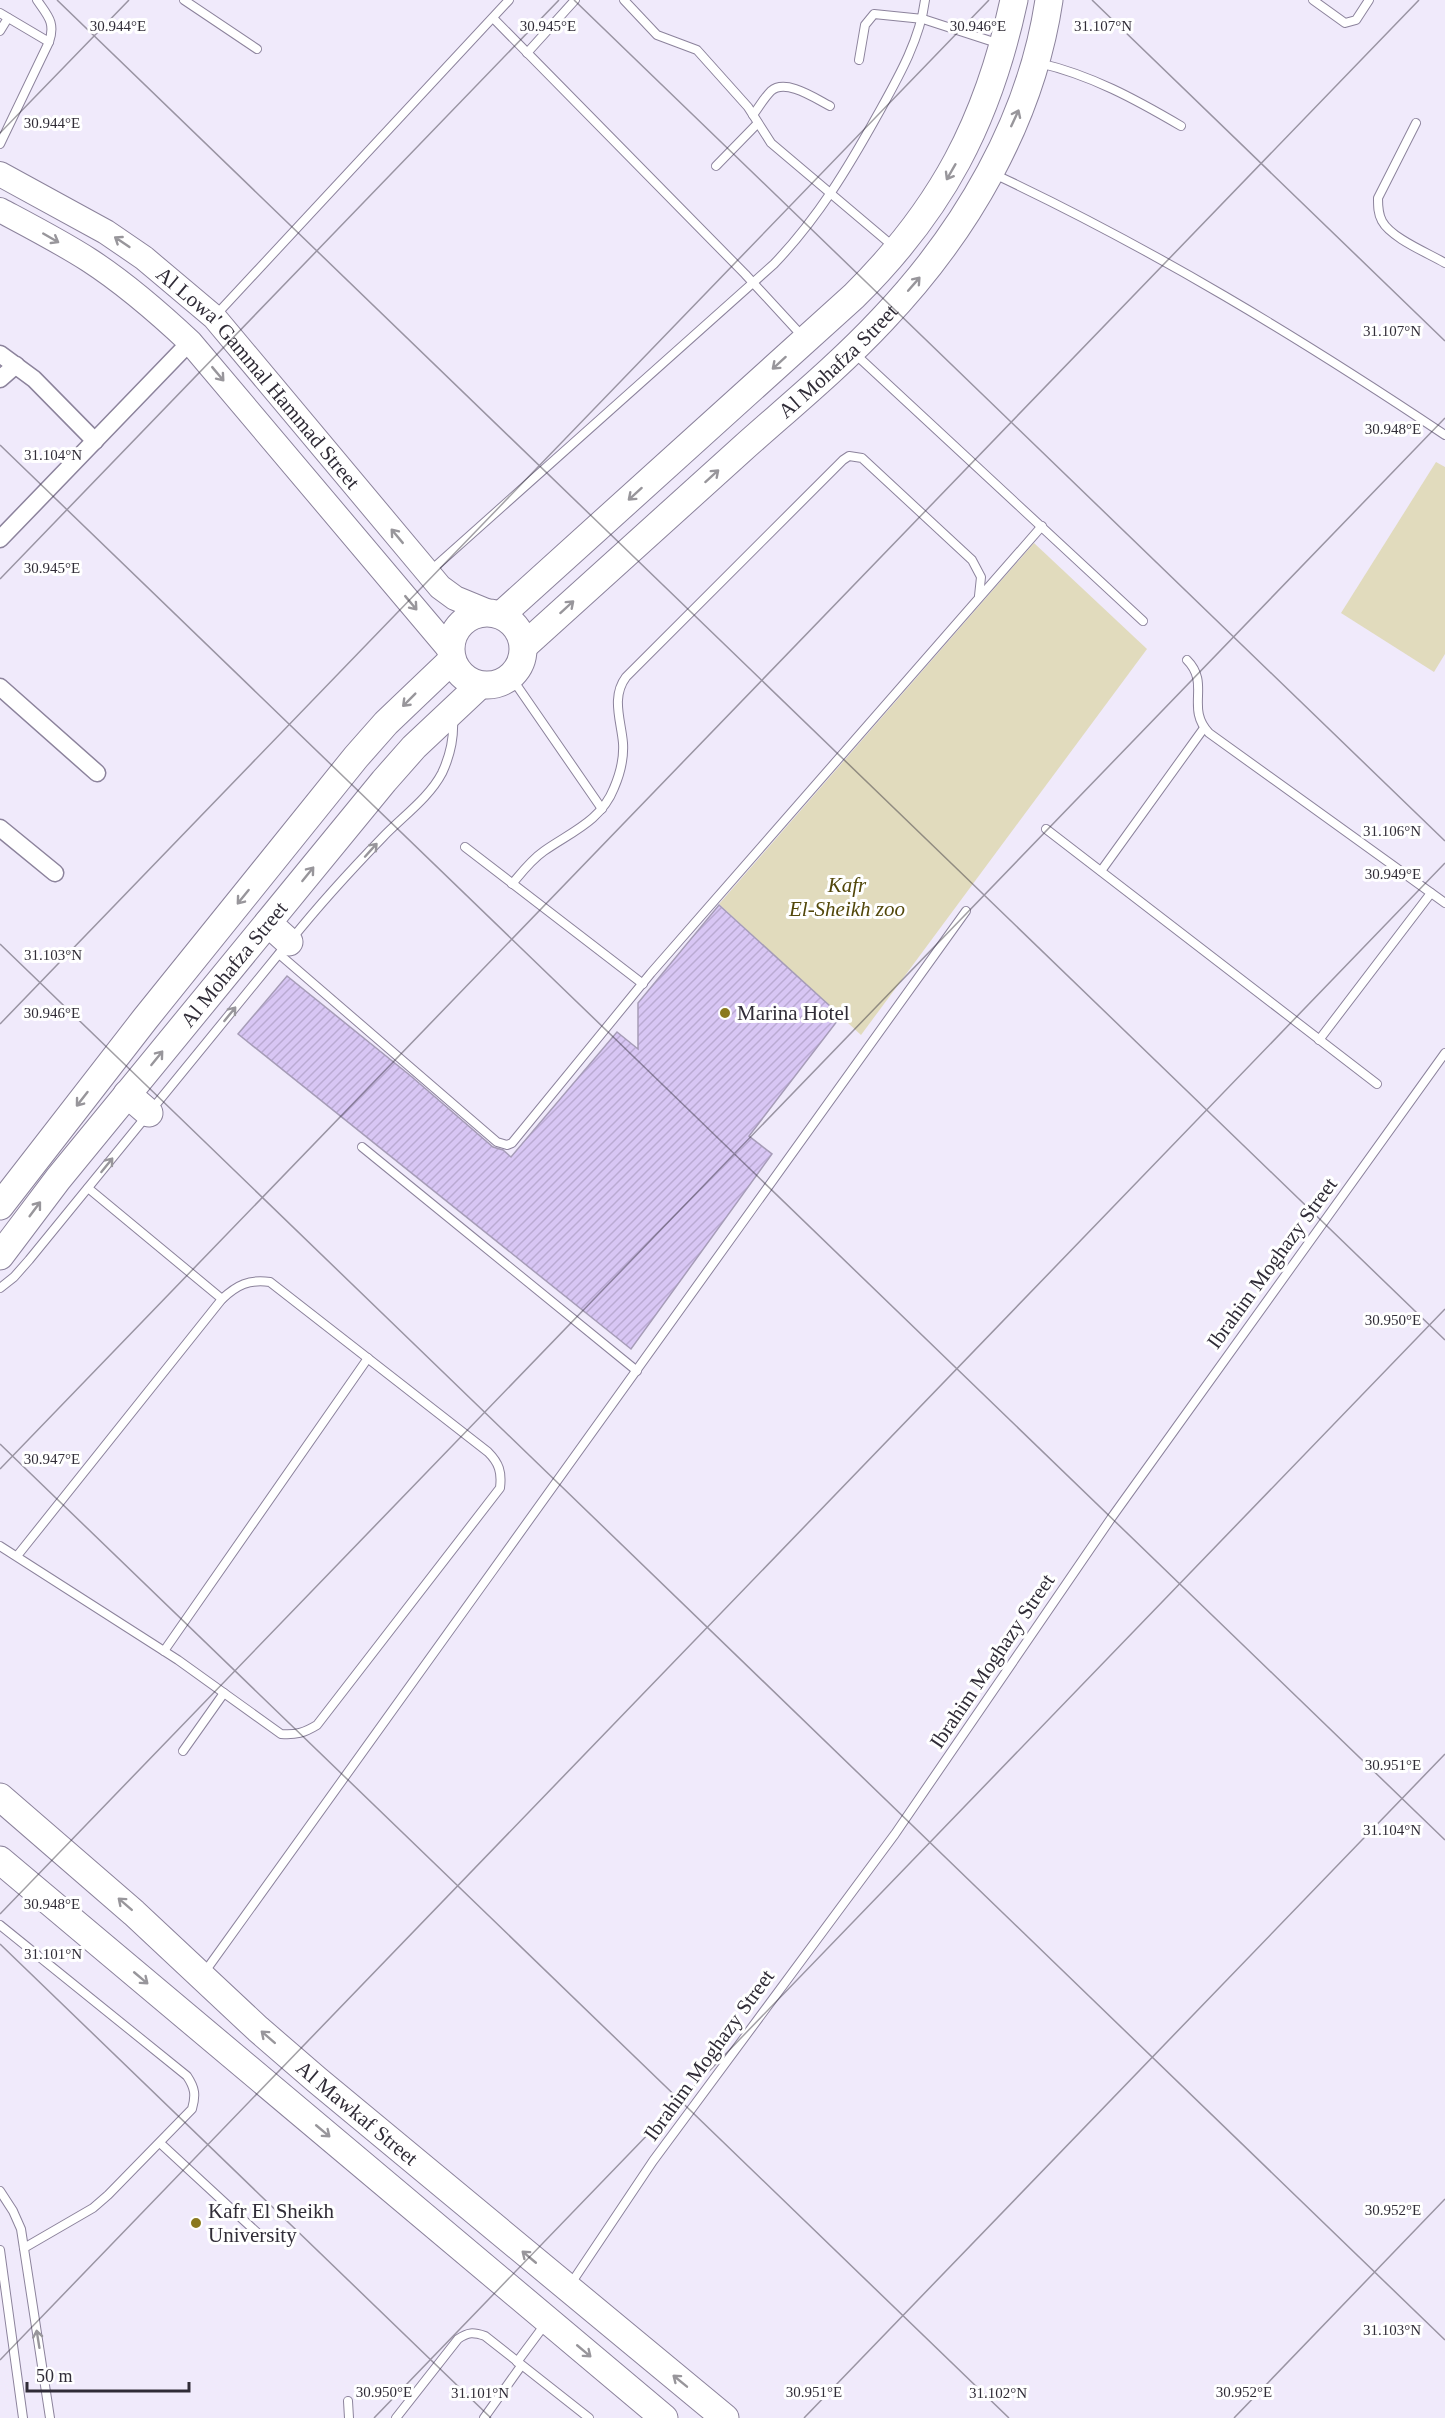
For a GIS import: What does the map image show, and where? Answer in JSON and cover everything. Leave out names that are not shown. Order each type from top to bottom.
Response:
[{"type":"main road","name":"Al Mohafza Street","points":[[495,614],[854,296],[898,250],[941,189],[964,149],[983,106],[1004,45],[1014,0]]},
{"type":"main road","name":"Al Mohafza Street","points":[[524,646],[851,350],[917,281],[950,238],[989,171],[1022,103],[1035,63],[1048,0]]},
{"type":"main road","name":"Al Lowa' Gammal Hammad Street","points":[[0,174],[116,238],[181,286],[214,317],[428,573],[454,598],[495,614]]},
{"type":"main road","name":"Al Lowa' Gammal Hammad Street","points":[[0,210],[106,272],[158,312],[190,342],[344,523],[451,655]]},
{"type":"main road","points":[[344,523],[368,502]]},
{"type":"main road","points":[[495,614],[517,627],[524,646],[519,668],[502,683],[491,686],[467,680],[458,671],[451,655],[452,638],[457,627],[472,616],[495,614]]},
{"type":"main road","name":"Al Mohafza Street","points":[[0,1206],[145,1019],[356,757],[451,655]]},
{"type":"main road","name":"Al Mohafza Street","points":[[0,1256],[58,1179],[384,781],[414,747],[480,685]]},
{"type":"main road","points":[[268,923],[284,948]]},
{"type":"main road","points":[[127,1094],[149,1113]]},
{"type":"main road","name":"Al Mawkaf Street","points":[[0,1797],[135,1913],[317,2080],[725,2418]]},
{"type":"main road","name":"Al Mawkaf Street","points":[[0,1860],[664,2418]]},
{"type":"main road","points":[[296,2108],[317,2080]]},
{"type":"street","points":[[0,539],[190,342]]},
{"type":"street","points":[[0,354],[34,379],[95,441]]},
{"type":"street","points":[[0,379],[16,365]]},
{"type":"street","points":[[0,687],[97,773]]},
{"type":"street","points":[[0,828],[55,873]]},
{"type":"lane","points":[[0,144],[53,30],[52,23],[37,0]]},
{"type":"lane","points":[[184,0],[257,49]]},
{"type":"lane","points":[[214,317],[509,0]]},
{"type":"lane","points":[[527,53],[575,0]]},
{"type":"lane","points":[[624,0],[657,35],[697,50],[753,115],[771,143],[898,250]]},
{"type":"lane","points":[[428,573],[795,242],[831,195],[891,91],[923,19],[925,0]]},
{"type":"lane","points":[[1313,0],[1344,23],[1356,20],[1369,0]]},
{"type":"lane","points":[[859,60],[865,25],[874,14],[923,19],[1004,45]]},
{"type":"lane","points":[[0,31],[4,16],[49,42]]},
{"type":"lane","points":[[493,18],[753,282],[805,340]]},
{"type":"lane","points":[[1035,63],[1068,70],[1094,80],[1122,92],[1182,126]]},
{"type":"lane","points":[[753,115],[772,91],[781,86],[791,88],[830,106]]},
{"type":"lane","points":[[1416,123],[1378,198],[1378,209],[1381,220],[1388,230],[1445,263]]},
{"type":"lane","points":[[716,166],[757,124]]},
{"type":"lane","points":[[989,171],[1080,214],[1151,252],[1337,362],[1445,435]]},
{"type":"lane","points":[[851,350],[1143,621]]},
{"type":"lane","points":[[512,884],[536,857],[587,825],[602,808],[614,789],[621,768],[623,746],[617,700],[621,683],[843,460],[856,456],[868,462],[972,560],[981,577],[979,597]]},
{"type":"lane","points":[[284,948],[497,1142],[507,1145],[516,1140],[642,984],[1042,526]]},
{"type":"lane","points":[[1187,660],[1197,672],[1199,679],[1196,707],[1204,728],[1445,903]]},
{"type":"lane","points":[[511,677],[602,808]]},
{"type":"lane","points":[[0,1288],[14,1277],[29,1260],[284,948],[382,838],[436,783],[448,758],[452,742],[453,709]]},
{"type":"lane","points":[[1101,871],[1204,728]]},
{"type":"lane","points":[[1046,829],[1377,1084]]},
{"type":"lane","points":[[465,847],[642,984]]},
{"type":"lane","points":[[1319,1040],[1431,893]]},
{"type":"lane","points":[[202,1976],[966,911]]},
{"type":"lane","name":"Ibrahim Moghazy Street","points":[[568,2289],[653,2161],[895,1834],[1112,1517],[1445,1053]]},
{"type":"lane","points":[[362,1147],[637,1371]]},
{"type":"lane","points":[[88,1188],[222,1299]]},
{"type":"lane","points":[[0,1546],[164,1651],[281,1734],[294,1735],[306,1732],[317,1725],[500,1488],[502,1474],[497,1461],[488,1452],[270,1282],[256,1280],[243,1283],[222,1299],[17,1556]]},
{"type":"lane","points":[[164,1651],[368,1358]]},
{"type":"lane","points":[[183,1751],[224,1693]]},
{"type":"lane","points":[[0,1925],[187,2076],[193,2086],[195,2098],[192,2109],[108,2195],[93,2208],[24,2248]]},
{"type":"lane","points":[[160,2143],[264,2239]]},
{"type":"lane","points":[[0,2192],[13,2211],[21,2229],[50,2418]]},
{"type":"lane","points":[[0,2250],[23,2418]]},
{"type":"lane","points":[[484,2418],[548,2320]]},
{"type":"lane","points":[[396,2418],[458,2339],[474,2332],[485,2336],[590,2418]]},
{"type":"lane","points":[[348,2401],[349,2418]]},
{"type":"green space","points":[[1436,462],[1445,467],[1445,654],[1434,672],[1341,613]]},
{"type":"green space","name":"Kafr El-Sheikh zoo","points":[[1034,543],[1147,649],[861,1035],[719,904]]},
{"type":"building","points":[[719,905],[841,1016],[749,1136],[772,1154],[631,1349],[238,1034],[287,976],[412,1077],[493,1147],[503,1150],[511,1157],[617,1032],[638,1049],[638,1003]]},
{"type":"place","name":"Marina Hotel","points":[[725,1013]]},
{"type":"place","name":"Kafr El Sheikh University","points":[[196,2223]]}]
